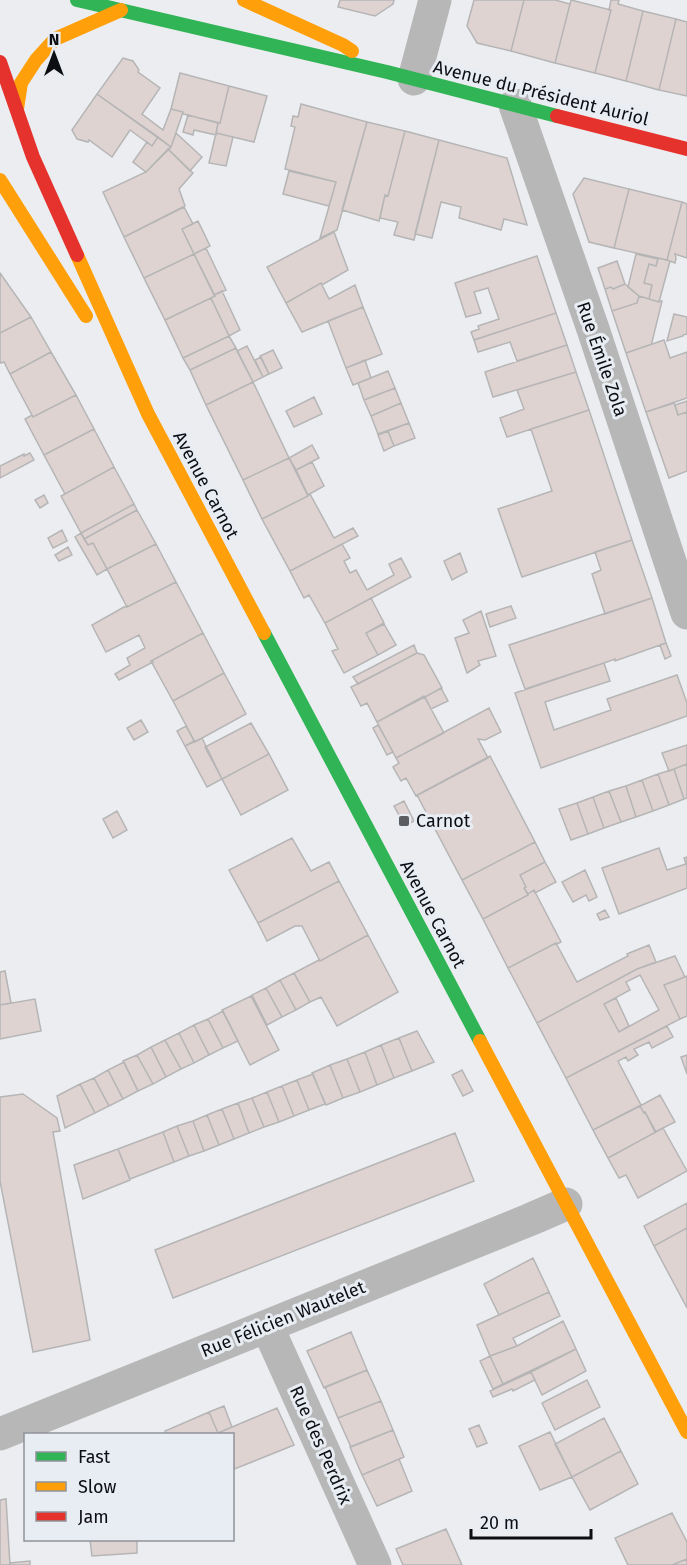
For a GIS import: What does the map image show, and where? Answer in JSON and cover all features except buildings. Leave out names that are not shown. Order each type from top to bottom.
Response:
[{"type":"main road","name":"Avenue du Président Auriol","points":[[77,0],[401,76],[687,149]]},
{"type":"main road","name":"Avenue du Président Auriol","points":[[244,0],[343,45],[401,76]]},
{"type":"main road","points":[[17,109],[21,83],[36,60],[55,39],[121,10]]},
{"type":"main road","name":"Avenue Carnot","points":[[0,62],[33,157],[148,414],[566,1203],[683,1413]]},
{"type":"main road","name":"Avenue Carnot","points":[[0,180],[148,414]]},
{"type":"street","points":[[401,76],[435,0]]},
{"type":"street","name":"Rue Émile Zola","points":[[515,105],[593,329],[687,613]]},
{"type":"street","name":"Rue Félicien Wautelet","points":[[0,1434],[566,1203]]},
{"type":"street","name":"Rue des Perdrix","points":[[267,1326],[375,1565]]},
{"type":"traffic: fast","points":[[77,0],[387,72],[557,116]]},
{"type":"traffic: fast","points":[[264,633],[480,1041]]},
{"type":"traffic: slow","points":[[244,0],[352,51]]},
{"type":"traffic: slow","points":[[17,109],[21,83],[36,60],[55,39],[121,10]]},
{"type":"traffic: slow","points":[[0,180],[86,316]]},
{"type":"traffic: slow","points":[[77,255],[148,414],[264,633]]},
{"type":"traffic: slow","points":[[480,1041],[687,1432]]},
{"type":"traffic: jam","points":[[0,62],[33,157],[77,255]]},
{"type":"traffic: jam","points":[[557,116],[687,149]]},
{"type":"place","name":"Carnot","points":[[404,821]]}]
